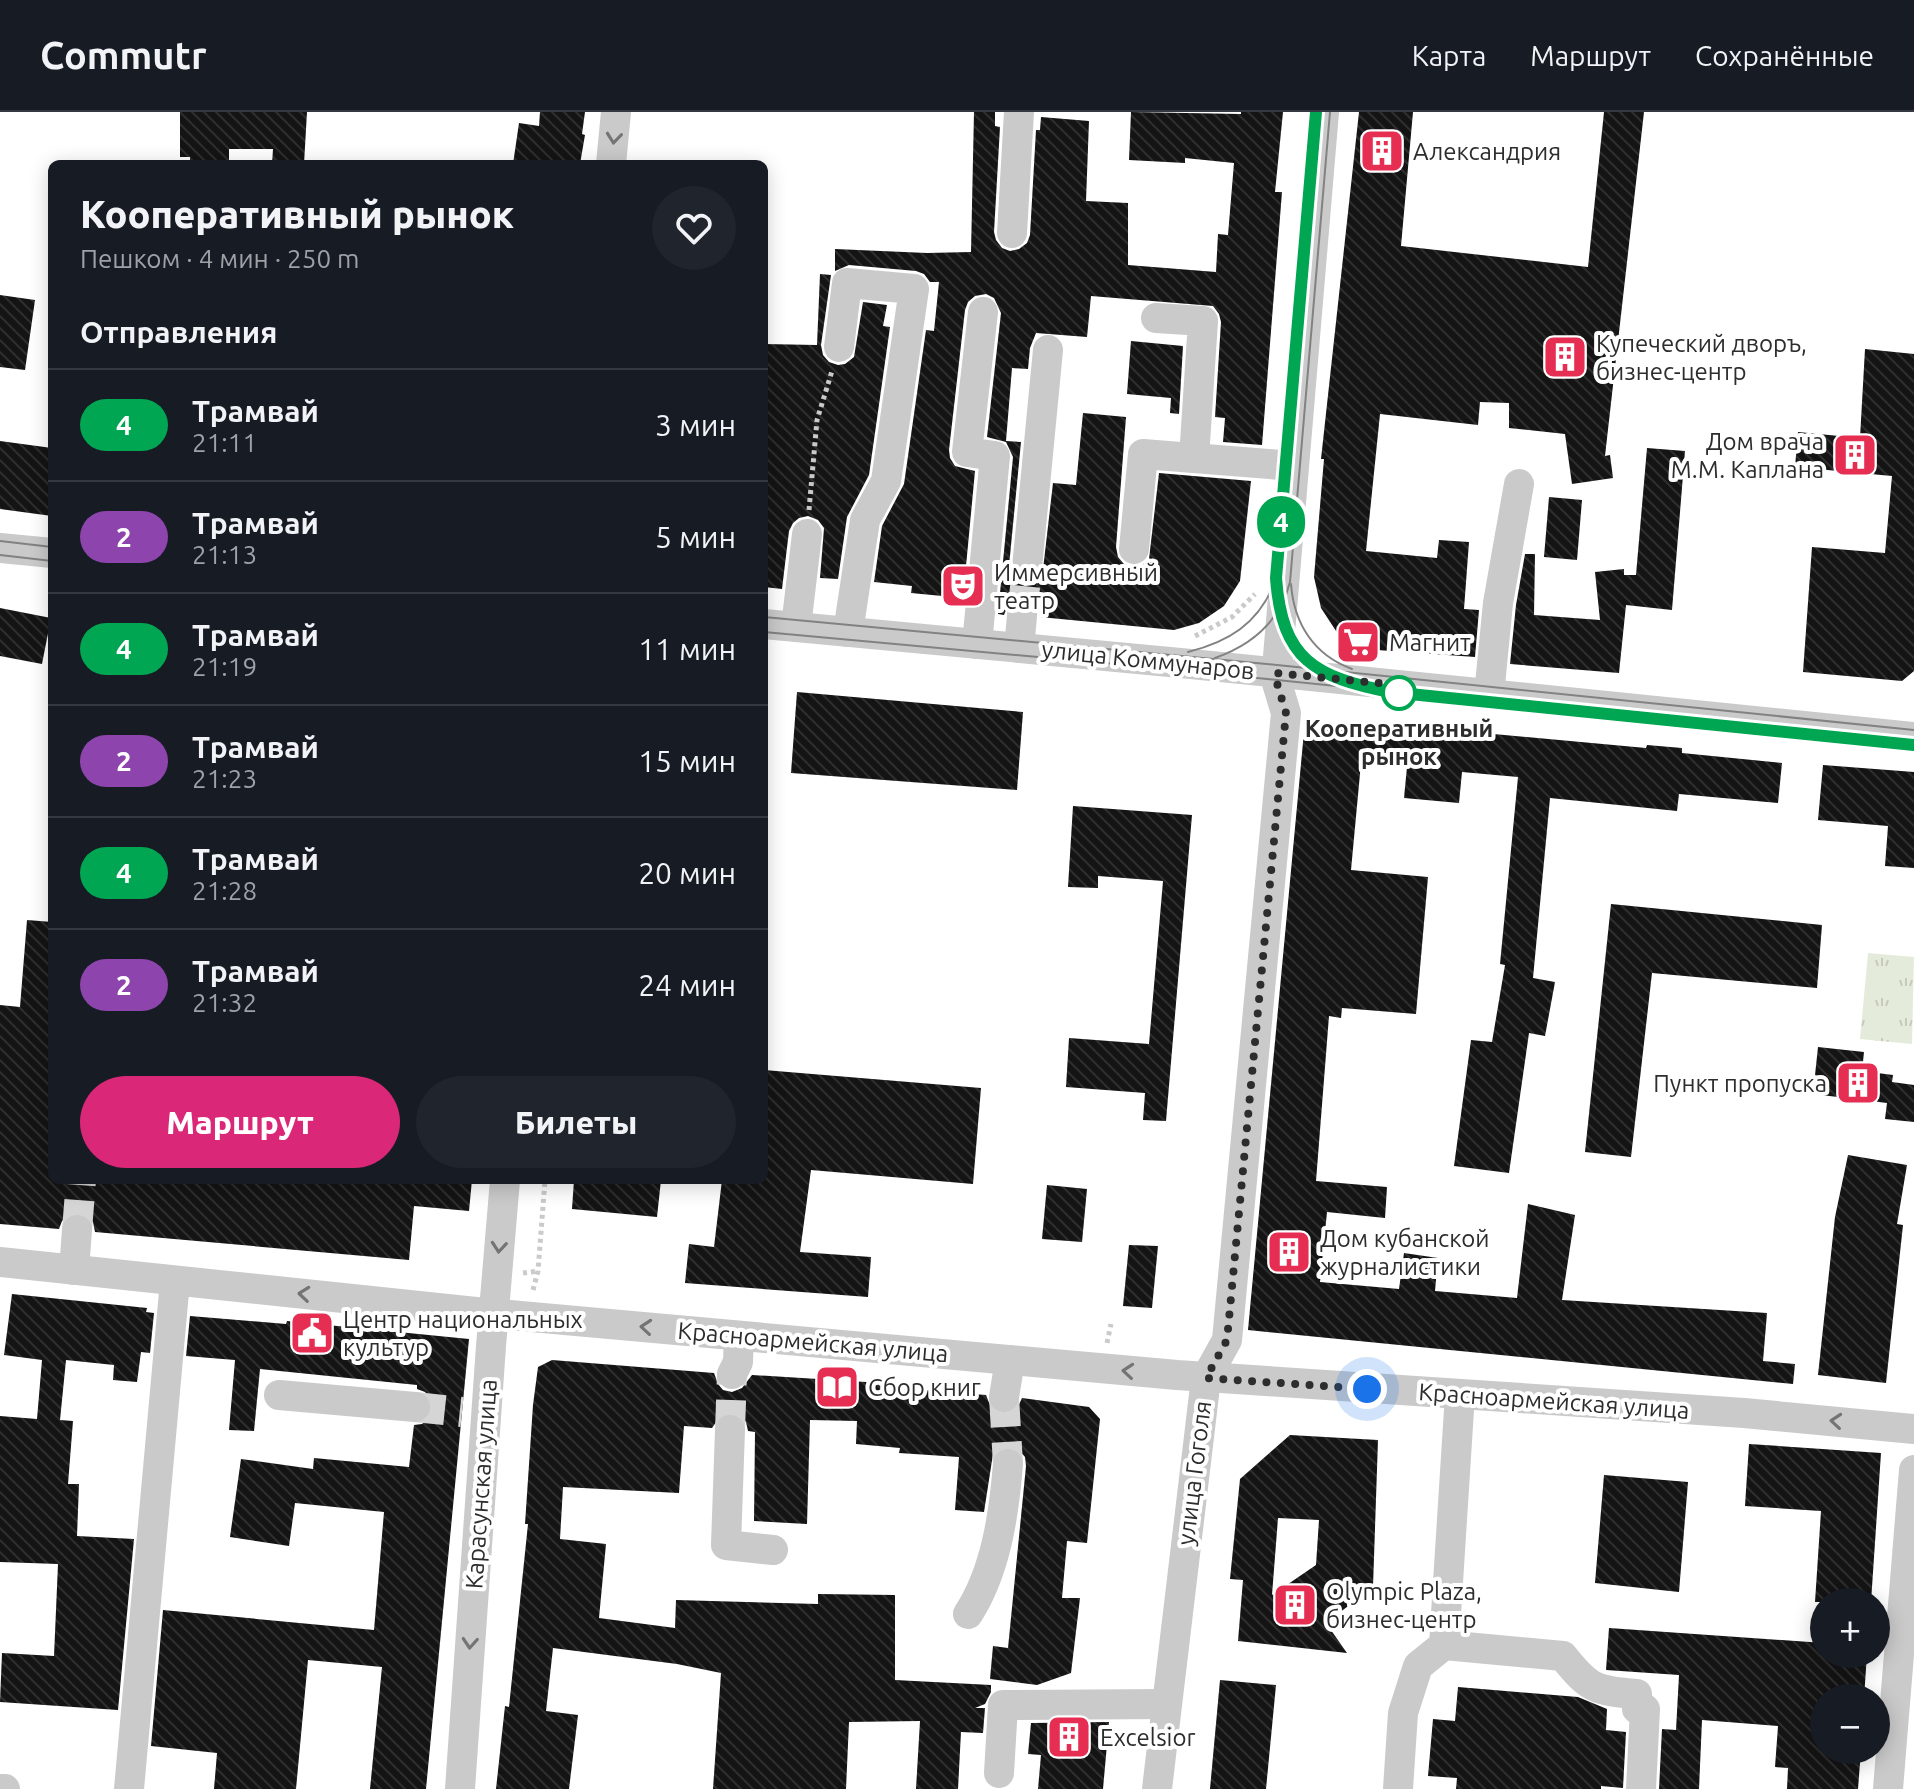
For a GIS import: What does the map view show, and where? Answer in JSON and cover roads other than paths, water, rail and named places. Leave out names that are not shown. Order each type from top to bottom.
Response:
[{"type":"street","points":[[611,160],[616,112]]},
{"type":"street","points":[[1012,233],[1019,112]]},
{"type":"street","name":"улица Гоголя","points":[[1157,1789],[1206,1378],[1227,1340],[1286,713],[1276,673],[1324,112]]},
{"type":"street","points":[[839,347],[847,283],[914,289],[886,481],[865,520],[848,632]]},
{"type":"street","points":[[977,644],[995,456],[967,452],[983,312]]},
{"type":"street","points":[[1156,318],[1203,321],[1194,458]]},
{"type":"street","points":[[1027,568],[1048,350]]},
{"type":"street","points":[[1134,549],[1143,454],[1293,466]]},
{"type":"street","points":[[1489,695],[1498,603],[1519,484]]},
{"type":"street","points":[[796,627],[807,534]]},
{"type":"street","points":[[0,548],[48,553]]},
{"type":"street","points":[[1019,648],[1022,616]]},
{"type":"street","name":"улица Коммунаров","points":[[768,624],[1914,737]]},
{"type":"street","name":"Карасунская улица","points":[[460,1789],[474,1413],[493,1314],[505,1184]]},
{"type":"street","points":[[74,1270],[77,1230]]},
{"type":"street","name":"Красноармейская улица","points":[[0,1262],[493,1314],[1206,1378],[1744,1413],[1914,1429]]},
{"type":"street","points":[[129,1789],[175,1281]]},
{"type":"street","points":[[732,1374],[738,1362],[739,1336]]},
{"type":"street","points":[[1004,1397],[1010,1360]]},
{"type":"street","points":[[1444,1645],[1460,1394]]},
{"type":"street","points":[[279,1395],[415,1407]]},
{"type":"street","points":[[730,1430],[726,1545],[773,1550]]},
{"type":"street","points":[[968,1614],[983,1590],[1005,1501],[1008,1464]]},
{"type":"street","points":[[1888,1789],[1914,1470]]},
{"type":"street","points":[[1398,1789],[1403,1713],[1418,1666],[1444,1645],[1563,1656],[1580,1677],[1601,1692],[1637,1694],[1637,1709],[1645,1709],[1641,1789]]},
{"type":"street","points":[[999,1773],[1003,1705],[1166,1704]]},
{"type":"tunnel","points":[[1022,616],[1027,568]]},
{"type":"tunnel","points":[[77,1230],[81,1184]]},
{"type":"tunnel","points":[[730,1430],[732,1374]]},
{"type":"tunnel","points":[[1004,1397],[1008,1464]]},
{"type":"tunnel","points":[[415,1407],[462,1412]]},
{"type":"tram line","points":[[1316,112],[1276,578],[1279,605],[1291,640],[1318,669]]},
{"type":"tram line","name":"4","points":[[1316,112],[1276,578],[1282,621],[1301,656],[1341,681],[1390,692],[1914,745]]},
{"type":"tram line","points":[[1215,658],[1241,646],[1263,630],[1279,608],[1290,582],[1330,112]]},
{"type":"tram line","points":[[0,541],[48,547]]},
{"type":"tram line","points":[[0,555],[48,561]]},
{"type":"tram line","points":[[1188,652],[1216,643],[1240,629],[1259,610],[1274,584]]},
{"type":"tram line","points":[[1291,584],[1296,612],[1308,636],[1327,655],[1352,669]]},
{"type":"tram line","points":[[768,617],[1914,730]]},
{"type":"tram line","points":[[768,632],[1159,668],[1914,745]]},
{"type":"place","name":"Александрия","points":[[1382,151]]},
{"type":"place","name":"Купеческий дворъ, бизнес-центр","points":[[1565,357]]},
{"type":"place","name":"Дом врача М.М. Каплана","points":[[1855,455]]},
{"type":"place","name":"Иммерсивный театр","points":[[963,586]]},
{"type":"place","name":"Магнит","points":[[1358,642]]},
{"type":"place","name":"Кооперативный рынок","points":[[1399,693]]},
{"type":"place","name":"Пункт пропуска","points":[[1858,1083]]},
{"type":"place","name":"Дом кубанской журналистики","points":[[1289,1252]]},
{"type":"place","name":"Центр национальных культур","points":[[312,1333]]},
{"type":"place","name":"Сбор книг","points":[[837,1387]]},
{"type":"place","name":"Olympic Plaza, бизнес-центр","points":[[1295,1605]]},
{"type":"place","name":"Excelsior","points":[[1069,1737]]}]
